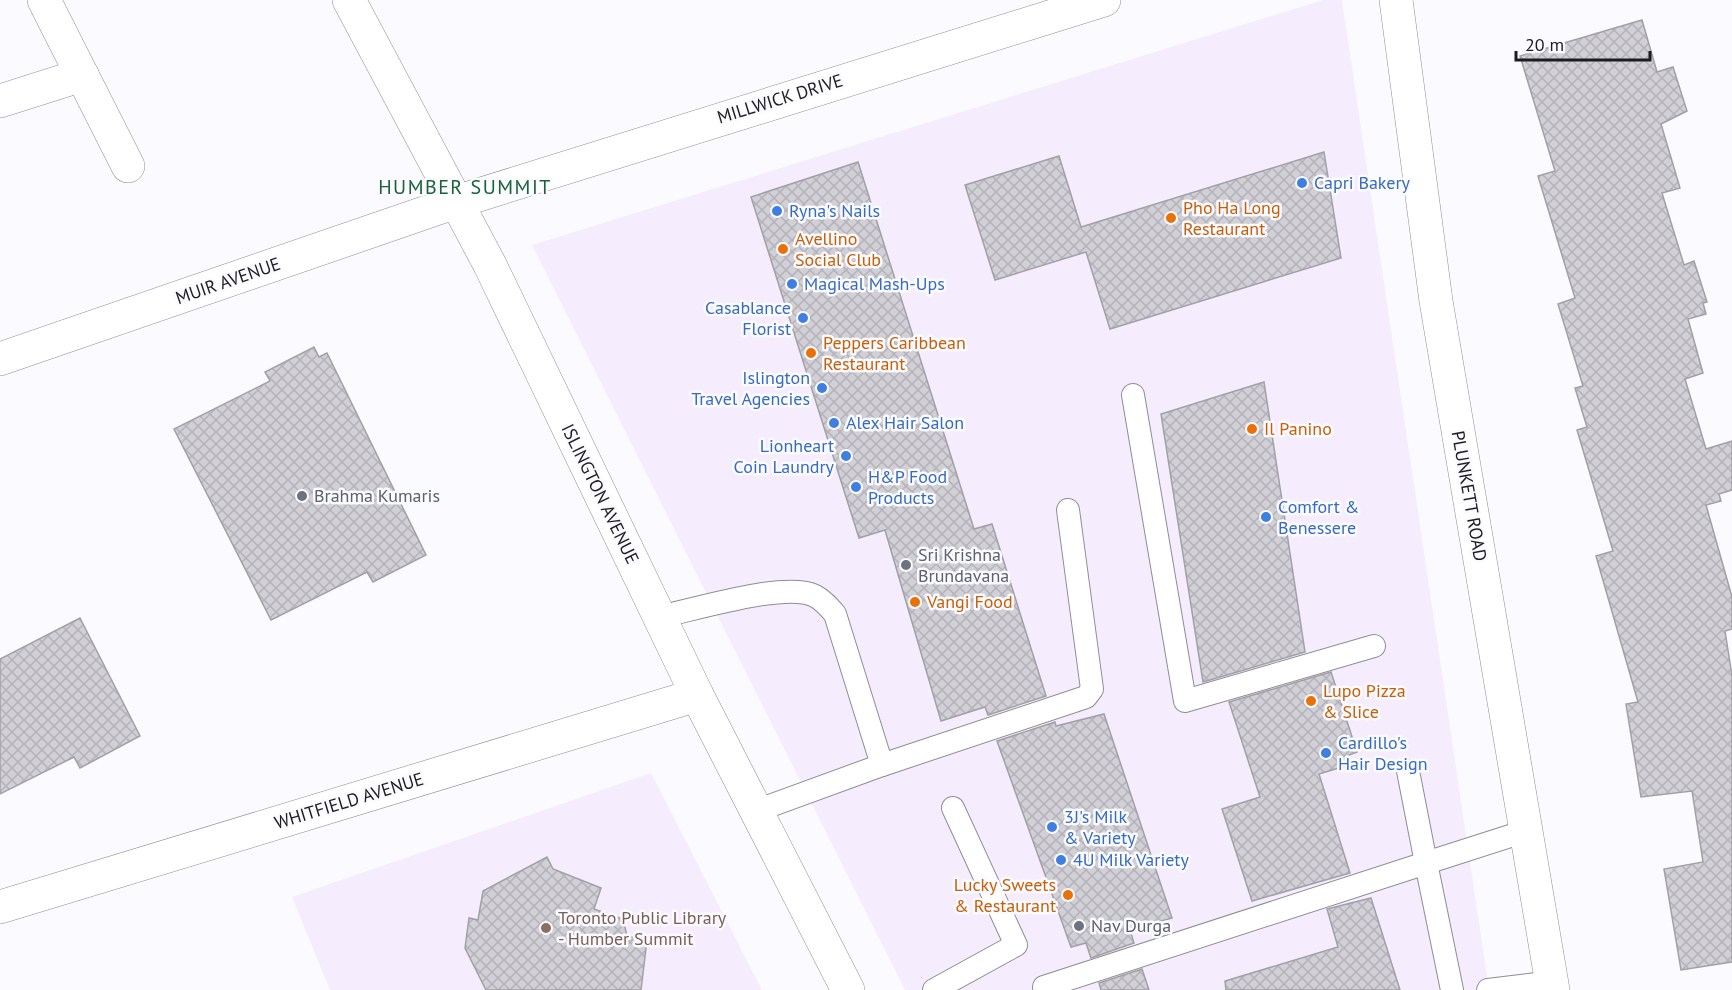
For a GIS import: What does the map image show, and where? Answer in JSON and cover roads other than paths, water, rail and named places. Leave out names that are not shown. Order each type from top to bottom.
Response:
[{"type":"street","points":[[44,0],[128,166]]},
{"type":"street","name":"ISLINGTON AVENUE","points":[[349,0],[490,265],[697,695],[848,990]]},
{"type":"street","name":"MILLWICK DRIVE","points":[[456,202],[1104,0]]},
{"type":"street","name":"PLUNKETT ROAD","points":[[1396,0],[1436,301],[1552,986]]},
{"type":"street","points":[[0,101],[82,75]]},
{"type":"street","name":"MUIR AVENUE","points":[[0,359],[456,202]]},
{"type":"street","name":"WHITFIELD AVENUE","points":[[0,907],[697,695]]},
{"type":"lane","points":[[1133,395],[1185,701],[1374,646]]},
{"type":"lane","points":[[756,811],[882,765],[1086,697],[1092,689],[1068,510]]},
{"type":"lane","points":[[659,617],[764,594],[787,591],[813,594],[827,604],[835,614],[882,765]]},
{"type":"lane","points":[[1408,771],[1452,990]]},
{"type":"lane","points":[[934,990],[1016,945],[953,808]]},
{"type":"lane","points":[[1045,990],[1044,987],[1526,831]]},
{"type":"lane","points":[[1488,990],[1552,986]]},
{"type":"place","name":"Capri Bakery","points":[[1302,183]]},
{"type":"place","name":"Ryna's Nails","points":[[777,211]]},
{"type":"place","name":"Pho Ha Long Restaurant","points":[[1171,218]]},
{"type":"place","name":"Avellino Social Club","points":[[783,249]]},
{"type":"place","name":"Magical Mash-Ups","points":[[792,284]]},
{"type":"place","name":"Casablance Florist","points":[[803,318]]},
{"type":"place","name":"Peppers Caribbean Restaurant","points":[[811,353]]},
{"type":"place","name":"Islington Travel Agencies","points":[[822,388]]},
{"type":"place","name":"Alex Hair Salon","points":[[834,423]]},
{"type":"place","name":"Il Panino","points":[[1252,429]]},
{"type":"place","name":"Lionheart Coin Laundry","points":[[846,456]]},
{"type":"place","name":"H&P Food Products","points":[[856,487]]},
{"type":"place","name":"Brahma Kumaris","points":[[302,496]]},
{"type":"place","name":"Comfort & Benessere","points":[[1266,517]]},
{"type":"place","name":"Sri Krishna Brundavana","points":[[906,565]]},
{"type":"place","name":"Vangi Food","points":[[915,602]]},
{"type":"place","name":"Lupo Pizza & Slice","points":[[1311,701]]},
{"type":"place","name":"Cardillo's Hair Design","points":[[1326,753]]},
{"type":"place","name":"3J's Milk & Variety","points":[[1052,827]]},
{"type":"place","name":"4U Milk Variety","points":[[1061,860]]},
{"type":"place","name":"Lucky Sweets & Restaurant","points":[[1068,895]]},
{"type":"place","name":"Nav Durga","points":[[1079,926]]},
{"type":"place","name":"Toronto Public Library - Humber Summit","points":[[546,928]]},
{"type":"district","name":"HUMBER SUMMIT","points":[[465,187]]}]
